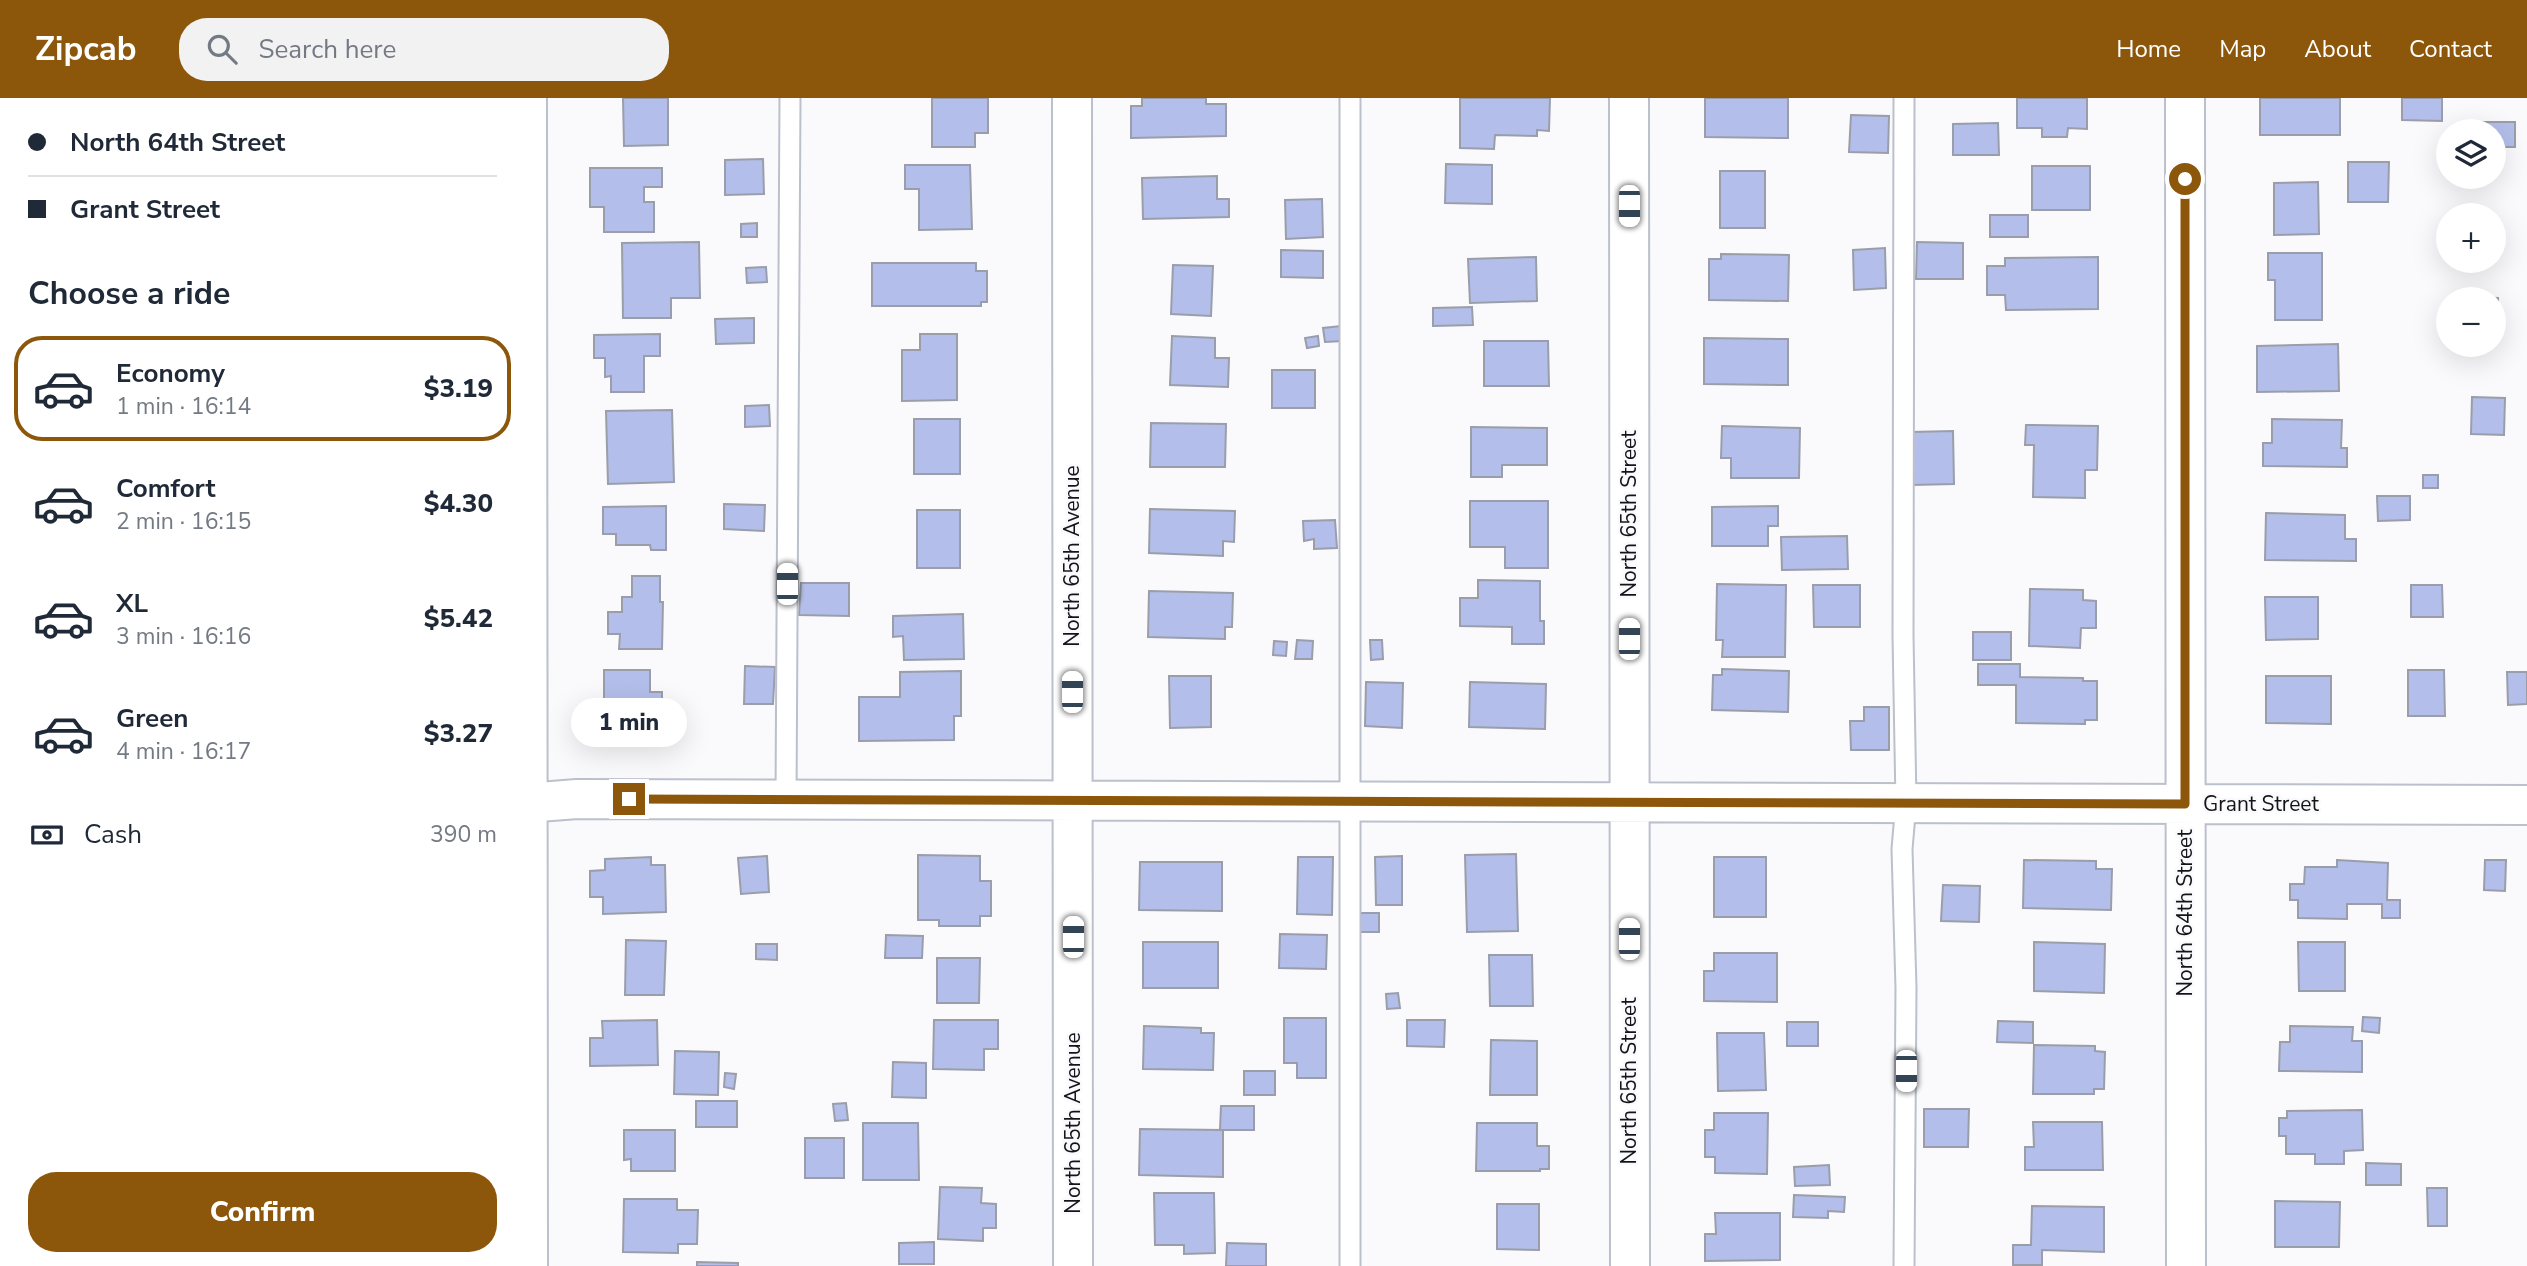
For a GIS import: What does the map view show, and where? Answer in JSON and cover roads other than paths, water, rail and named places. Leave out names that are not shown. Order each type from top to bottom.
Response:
[{"type":"street","points":[[527,98],[528,1266]]},
{"type":"street","name":"North 65th Avenue","points":[[1072,98],[1073,1266]]},
{"type":"street","name":"North 65th Street","points":[[1629,98],[1630,1266]]},
{"type":"street","name":"North 64th Street","points":[[2185,98],[2186,1266]]},
{"type":"street","name":"Grant Street","points":[[526,803],[576,799],[2527,805]]},
{"type":"lane","points":[[786,800],[790,98]]},
{"type":"lane","points":[[1350,98],[1350,1266]]},
{"type":"lane","points":[[1904,98],[1904,1266]]}]
